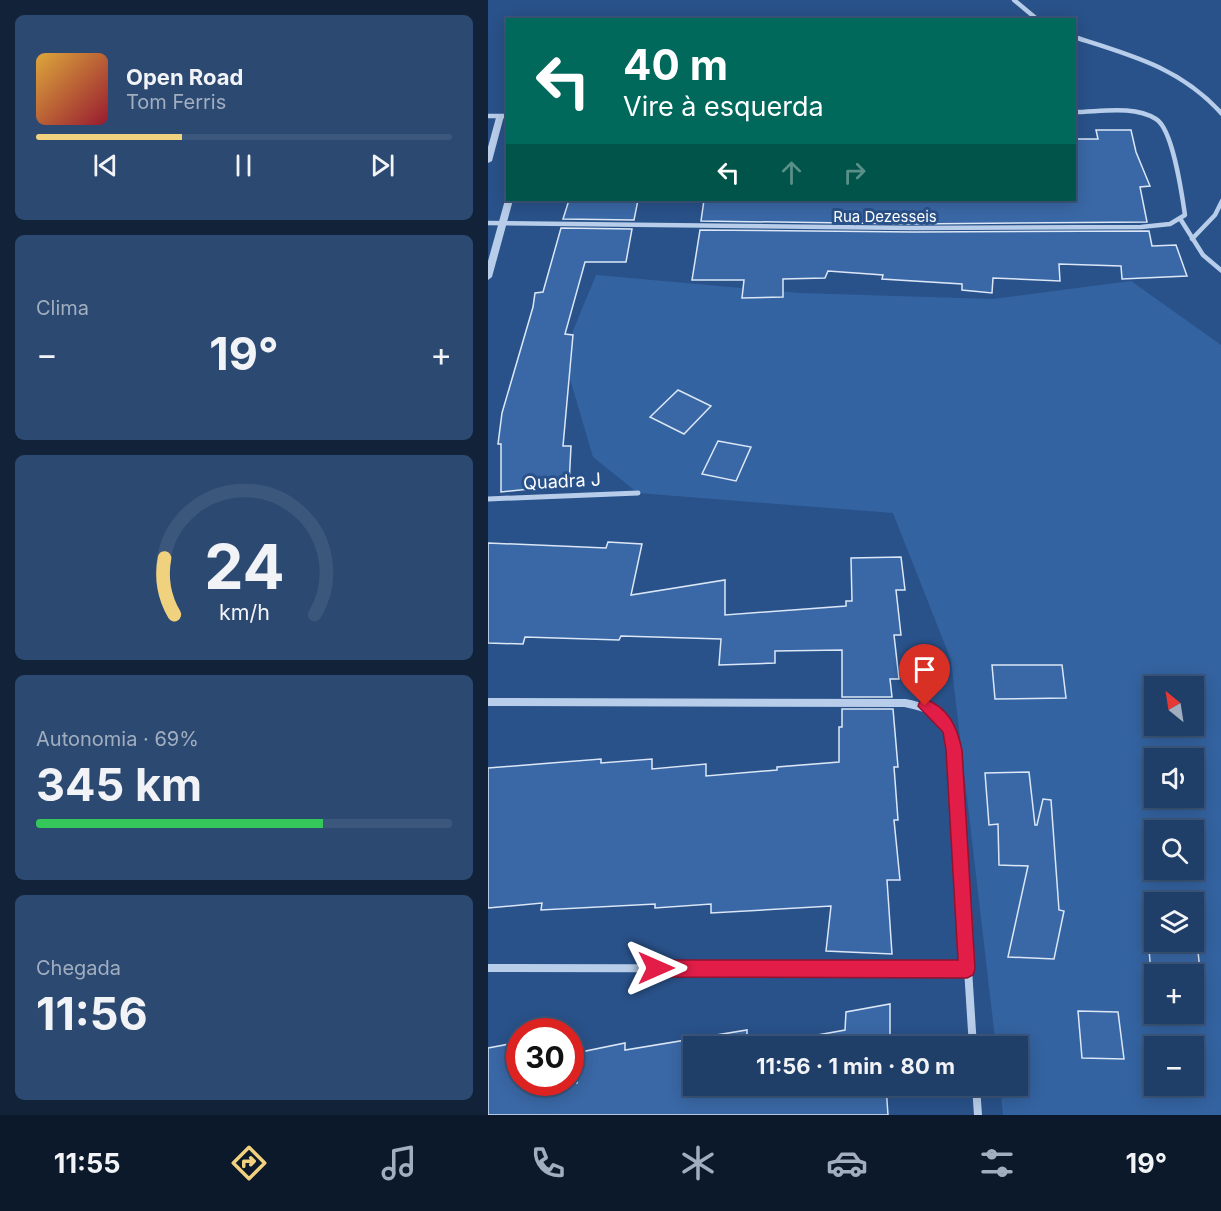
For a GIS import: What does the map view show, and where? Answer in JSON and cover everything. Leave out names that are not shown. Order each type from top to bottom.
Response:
[{"type":"street","points":[[1014,0],[1036,18]]},
{"type":"street","points":[[1076,38],[1143,58],[1164,68],[1213,102],[1222,114]]},
{"type":"street","points":[[1076,112],[1131,111],[1155,118],[1163,124],[1178,171],[1185,215],[1181,220],[1209,263],[1222,271]]},
{"type":"street","points":[[488,116],[504,116],[488,161]]},
{"type":"street","points":[[488,278],[509,201]]},
{"type":"street","points":[[1192,239],[1215,215],[1222,201]]},
{"type":"street","name":"Rua Dezesseis","points":[[488,223],[914,228],[1164,226],[1181,220]]},
{"type":"street","name":"Quadra J","points":[[488,500],[638,493]]},
{"type":"street","points":[[488,702],[905,703],[925,706],[938,714],[950,730],[954,750],[972,1036]]},
{"type":"street","points":[[488,968],[967,969]]},
{"type":"street","points":[[977,1096],[978,1115]]},
{"type":"shaded area","points":[[596,275],[799,293],[993,299],[1131,281],[1221,345],[1221,1115],[1003,1115],[1001,1096],[1028,1096],[1028,1036],[995,1036],[951,660],[893,513],[638,493],[593,457],[563,355]]},
{"type":"building","points":[[1096,130],[1131,130],[1136,152],[1150,186],[1140,187],[1147,222],[914,224],[701,221],[704,201],[1076,201],[1076,139],[1098,139]]},
{"type":"building","points":[[569,201],[638,201],[634,220],[563,219]]},
{"type":"building","points":[[561,228],[632,229],[626,262],[585,262],[565,334],[573,335],[563,446],[571,446],[569,485],[501,492],[501,444],[498,444],[502,413],[535,293],[543,292]]},
{"type":"building","points":[[700,230],[1149,231],[1152,246],[1176,245],[1187,276],[1122,279],[1121,266],[1059,264],[1060,281],[993,278],[992,293],[962,290],[962,284],[882,279],[883,275],[828,271],[825,278],[783,279],[783,297],[742,298],[744,280],[692,280]]},
{"type":"building","points":[[678,390],[711,406],[684,434],[650,417]]},
{"type":"building","points":[[718,441],[751,447],[736,481],[702,474]]},
{"type":"building","points":[[608,542],[642,544],[631,595],[725,580],[725,615],[846,606],[846,601],[852,601],[851,558],[901,557],[905,590],[896,590],[901,635],[894,635],[899,679],[890,679],[892,697],[842,697],[842,650],[775,651],[775,663],[719,665],[721,639],[621,636],[619,640],[525,637],[523,644],[488,643],[488,543],[606,548]]},
{"type":"building","points":[[992,665],[1062,665],[1066,698],[995,699]]},
{"type":"building","points":[[842,709],[893,709],[898,767],[894,767],[898,820],[894,820],[900,880],[887,880],[892,954],[826,951],[831,906],[711,913],[711,904],[655,908],[655,904],[541,910],[542,903],[488,908],[488,768],[601,759],[601,763],[652,759],[652,769],[706,764],[706,776],[839,762],[839,727],[842,727]]},
{"type":"building","points":[[1029,772],[1035,825],[1037,825],[1043,799],[1051,800],[1059,910],[1064,911],[1054,959],[1008,957],[1028,866],[999,865],[998,824],[989,825],[985,773]]},
{"type":"building","points":[[1149,952],[1198,952],[1199,964],[1150,964]]},
{"type":"building","points":[[890,1004],[890,1036],[812,1036],[845,1030],[846,1012]]},
{"type":"building","points":[[1078,1011],[1118,1012],[1124,1059],[1082,1058]]},
{"type":"building","points":[[747,1030],[747,1036],[710,1036]]},
{"type":"building","points":[[683,1040],[683,1096],[887,1096],[888,1115],[488,1115],[488,1048],[506,1045],[506,1096],[584,1096],[584,1051],[625,1043],[625,1050]]},
{"type":"route","points":[[656,968],[967,969],[954,750],[950,730],[938,714],[925,706]]}]
